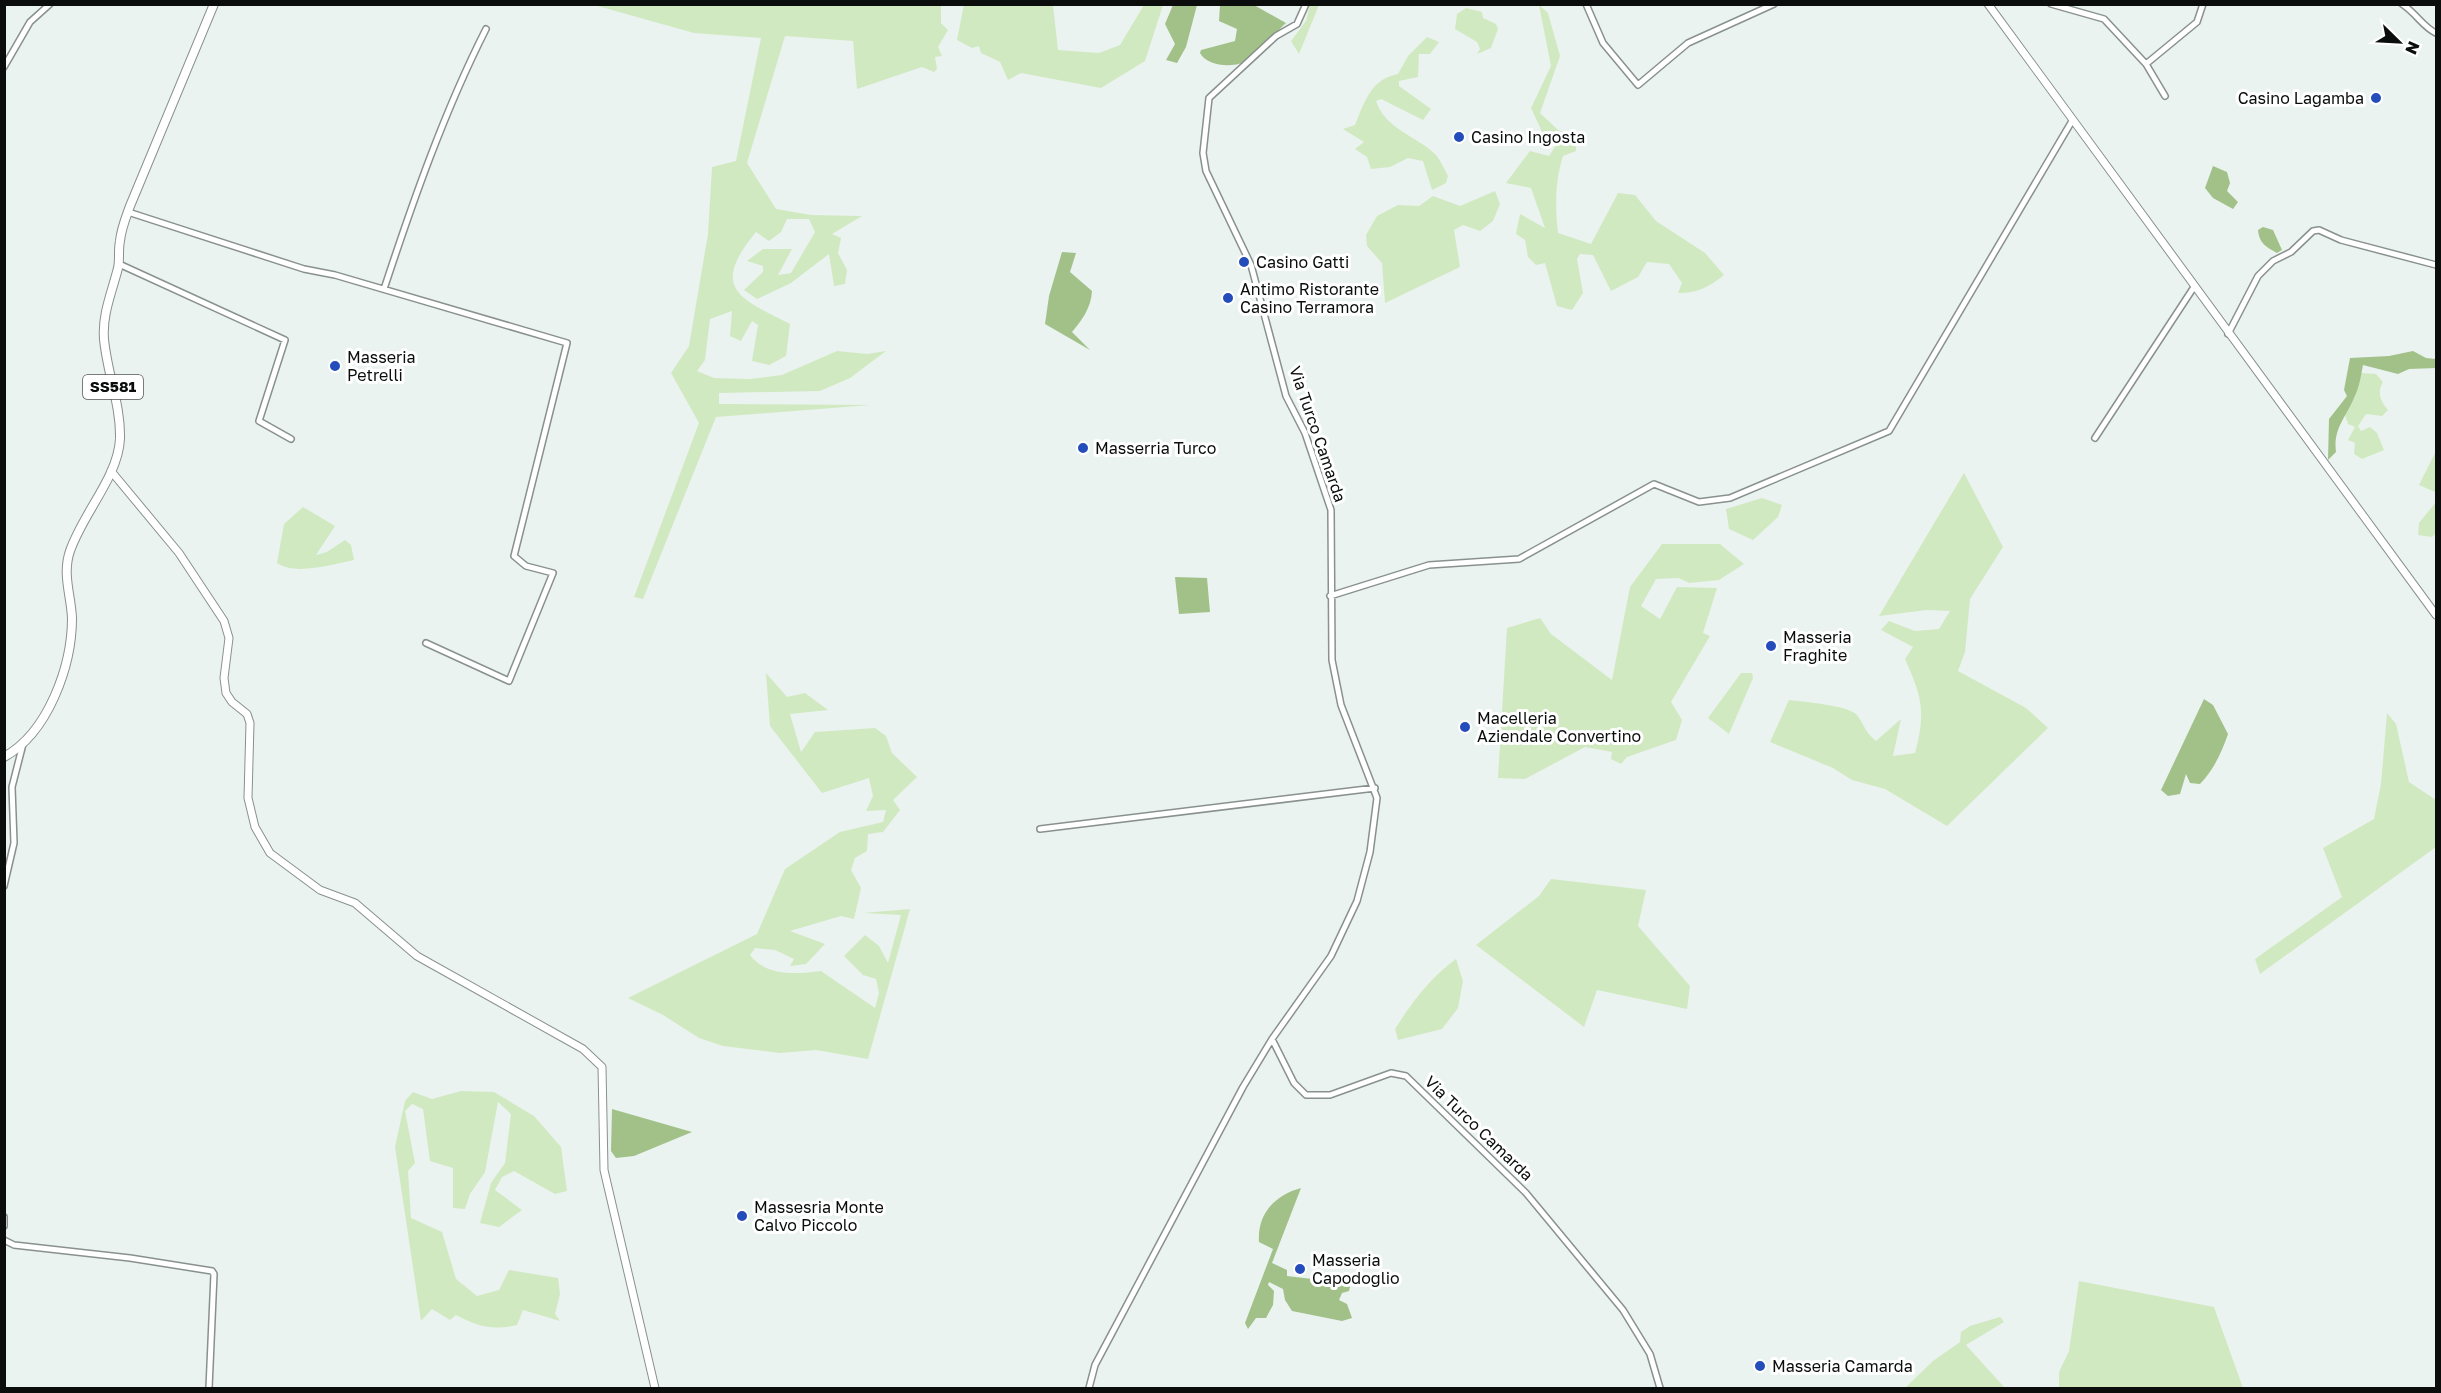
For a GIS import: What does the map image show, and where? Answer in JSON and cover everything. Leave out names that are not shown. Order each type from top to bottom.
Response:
[{"type":"main road","name":"SS581","points":[[4,757],[22,744],[57,691],[70,638],[72,617],[66,577],[70,552],[85,515],[111,471],[118,452],[120,437],[104,339],[108,300],[119,264],[120,240],[128,212],[214,4]]},
{"type":"street","points":[[4,67],[30,22],[50,4]]},
{"type":"street","name":"Via Turco Camarda","points":[[1306,4],[1298,24],[1276,36],[1209,98],[1203,153],[1206,171],[1251,265],[1286,396],[1305,433],[1331,510],[1331,648],[1341,705],[1377,798],[1370,852],[1357,901],[1331,956],[1272,1039],[1294,1083],[1306,1095],[1330,1095],[1391,1073],[1406,1076],[1526,1193],[1623,1310],[1650,1354],[1660,1389]]},
{"type":"street","points":[[1586,4],[1603,43],[1638,85],[1688,43],[1774,4]]},
{"type":"street","points":[[1988,4],[2436,615]]},
{"type":"street","points":[[2051,4],[2104,19],[2146,64],[2165,96]]},
{"type":"street","points":[[2146,64],[2197,21],[2203,4]]},
{"type":"street","points":[[2402,4],[2418,15],[2425,28],[2436,33]]},
{"type":"street","points":[[384,289],[420,180],[448,116],[460,81],[486,29]]},
{"type":"street","points":[[1330,596],[1429,564],[1519,559],[1654,484],[1699,501],[1730,498],[1889,431],[2072,121]]},
{"type":"street","points":[[128,212],[304,269],[384,289],[567,344],[514,556],[526,566],[553,573],[509,681],[426,643]]},
{"type":"street","points":[[2228,334],[2258,276],[2273,261],[2290,252],[2313,231],[2319,230],[2341,240],[2436,265]]},
{"type":"street","points":[[119,264],[285,340],[259,421],[291,439]]},
{"type":"street","points":[[2095,438],[2194,287]]},
{"type":"street","points":[[111,471],[179,553],[229,630],[224,678],[226,693],[247,714],[250,723],[248,798],[255,827],[270,853],[320,890],[355,903],[417,956],[584,1049],[602,1067],[604,1170],[655,1389]]},
{"type":"street","points":[[4,886],[14,843],[12,787],[22,744]]},
{"type":"street","points":[[1040,829],[1375,788]]},
{"type":"street","points":[[1089,1389],[1095,1365],[1122,1312],[1243,1087],[1272,1039]]},
{"type":"street","points":[[4,1217],[4,1227]]},
{"type":"street","points":[[4,1240],[15,1245],[130,1258],[212,1271],[214,1274],[209,1389]]},
{"type":"green space","points":[[964,4],[1053,5],[1058,50],[1099,53],[1120,45],[1144,5],[1163,5],[1145,61],[1101,88],[1021,73],[1008,80],[1000,62],[981,53],[979,46],[972,48],[957,40]]},
{"type":"green space","points":[[594,5],[941,5],[941,23],[948,30],[938,47],[942,56],[935,57],[937,69],[934,72],[922,67],[857,89],[853,41],[785,36],[747,163],[776,209],[811,215],[862,216],[832,234],[841,238],[838,253],[847,270],[845,284],[834,286],[829,254],[791,283],[757,299],[744,290],[763,272],[763,266],[747,261],[763,249],[792,249],[778,275],[791,273],[815,232],[809,219],[787,219],[781,232],[769,241],[756,232],[734,267],[733,279],[737,290],[745,298],[790,324],[786,356],[769,365],[752,361],[758,325],[752,321],[741,341],[730,336],[732,311],[710,319],[705,360],[697,371],[714,378],[750,379],[782,375],[837,351],[867,354],[886,351],[850,378],[820,391],[719,393],[719,404],[870,405],[716,417],[643,599],[634,597],[699,423],[671,373],[689,346],[708,234],[712,167],[736,161],[761,38],[694,33]]},
{"type":"green space","points":[[1173,5],[1197,5],[1186,47],[1177,63],[1166,60],[1175,44],[1165,24]]},
{"type":"green space","points":[[1220,5],[1254,5],[1286,23],[1249,59],[1239,64],[1220,65],[1208,61],[1200,53],[1201,50],[1235,41],[1237,29],[1219,21]]},
{"type":"green space","points":[[1310,5],[1319,5],[1299,54],[1291,41],[1306,21]]},
{"type":"green space","points":[[1539,5],[1548,13],[1560,56],[1540,113],[1558,130],[1576,138],[1576,151],[1563,156],[1558,175],[1556,204],[1558,233],[1591,244],[1618,193],[1635,195],[1656,221],[1705,253],[1724,275],[1713,283],[1697,290],[1678,293],[1682,283],[1669,264],[1647,262],[1638,277],[1611,291],[1593,255],[1580,254],[1577,259],[1583,293],[1572,310],[1557,306],[1545,263],[1536,265],[1528,257],[1525,240],[1516,234],[1520,214],[1545,228],[1531,188],[1506,183],[1530,151],[1549,156],[1558,142],[1544,136],[1531,108],[1551,66]]},
{"type":"green space","points":[[1466,8],[1482,12],[1483,18],[1496,24],[1498,29],[1491,48],[1477,54],[1480,49],[1477,42],[1455,29],[1457,14]]},
{"type":"green space","points":[[1427,37],[1439,42],[1430,54],[1419,54],[1418,77],[1399,81],[1399,86],[1431,109],[1423,120],[1381,99],[1376,101],[1386,119],[1436,155],[1448,176],[1446,183],[1432,190],[1423,161],[1408,158],[1390,167],[1371,169],[1367,157],[1355,149],[1364,142],[1343,129],[1355,125],[1370,92],[1381,81],[1398,74],[1408,56]]},
{"type":"green space","points":[[2213,166],[2227,172],[2230,183],[2227,191],[2238,202],[2233,209],[2213,198],[2205,188]]},
{"type":"green space","points":[[1495,191],[1500,204],[1493,221],[1480,231],[1463,225],[1454,230],[1460,267],[1385,303],[1382,263],[1367,246],[1366,235],[1377,216],[1398,205],[1419,206],[1433,196],[1460,206]]},
{"type":"green space","points":[[2263,227],[2273,230],[2282,250],[2277,253],[2264,244],[2258,230]]},
{"type":"green space","points":[[1062,252],[1076,253],[1070,272],[1092,291],[1088,308],[1072,332],[1090,350],[1045,324],[1049,296]]},
{"type":"green space","points":[[2413,351],[2426,358],[2436,359],[2436,368],[2409,369],[2398,374],[2363,365],[2356,394],[2338,430],[2336,452],[2328,460],[2329,419],[2347,396],[2344,390],[2350,358],[2389,356]]},
{"type":"green space","points":[[2361,373],[2376,374],[2383,382],[2380,396],[2388,410],[2382,416],[2366,414],[2358,426],[2361,431],[2370,427],[2377,433],[2384,450],[2362,459],[2354,454],[2355,443],[2348,440],[2355,427],[2348,424],[2345,415],[2355,396]]},
{"type":"green space","points":[[2436,451],[2436,491],[2435,492],[2419,485]]},
{"type":"green space","points":[[1964,473],[2003,547],[1970,599],[1965,652],[1958,671],[2026,708],[2048,728],[1947,826],[1885,789],[1852,780],[1833,768],[1770,742],[1789,700],[1824,704],[1851,711],[1856,714],[1876,741],[1901,719],[1893,756],[1915,753],[1921,705],[1905,659],[1913,647],[1881,630],[1889,621],[1915,631],[1939,629],[1950,611],[1927,610],[1879,616]]},
{"type":"green space","points":[[1762,498],[1782,505],[1778,517],[1753,540],[1729,529],[1726,509]]},
{"type":"green space","points":[[2436,502],[2436,533],[2432,537],[2418,535],[2419,523]]},
{"type":"green space","points":[[303,507],[335,526],[316,555],[327,552],[345,540],[351,545],[354,560],[304,569],[285,567],[277,563],[284,524]]},
{"type":"green space","points":[[1662,544],[1720,544],[1744,564],[1719,580],[1689,583],[1679,578],[1656,579],[1641,606],[1660,619],[1677,587],[1717,588],[1703,633],[1710,636],[1671,702],[1682,720],[1676,740],[1627,757],[1621,764],[1611,759],[1612,752],[1585,747],[1525,779],[1498,778],[1507,628],[1540,618],[1551,634],[1612,680],[1630,587]]},
{"type":"green space","points":[[1175,577],[1207,578],[1210,612],[1179,614]]},
{"type":"green space","points":[[766,673],[787,697],[805,693],[828,710],[790,714],[801,752],[815,732],[875,728],[886,736],[892,753],[917,777],[893,800],[900,810],[883,832],[868,834],[867,851],[855,858],[851,870],[861,888],[854,919],[841,916],[790,931],[825,944],[806,964],[790,966],[794,959],[775,950],[755,948],[750,955],[757,962],[774,971],[802,973],[821,971],[875,1008],[879,993],[876,979],[863,975],[844,956],[865,935],[879,946],[888,963],[901,915],[863,913],[910,909],[868,1059],[816,1050],[780,1053],[723,1046],[699,1038],[663,1015],[628,998],[757,934],[785,869],[840,832],[883,822],[886,810],[866,811],[873,796],[869,778],[822,793],[770,726]]},
{"type":"green space","points":[[1741,673],[1752,673],[1753,678],[1729,734],[1708,718]]},
{"type":"green space","points":[[2204,699],[2213,705],[2228,734],[2220,755],[2200,784],[2190,783],[2186,774],[2180,794],[2168,796],[2161,790]]},
{"type":"green space","points":[[2387,713],[2396,724],[2409,782],[2436,800],[2436,847],[2260,974],[2255,959],[2342,897],[2323,848],[2374,819],[2381,784]]},
{"type":"green space","points":[[1551,879],[1646,890],[1638,926],[1690,986],[1687,1009],[1597,990],[1584,1027],[1476,945],[1539,896]]},
{"type":"green space","points":[[1456,959],[1463,981],[1458,1008],[1442,1029],[1398,1040],[1395,1029],[1408,1009],[1422,991]]},
{"type":"green space","points":[[461,1091],[494,1092],[534,1116],[561,1147],[567,1191],[555,1194],[514,1171],[502,1177],[495,1190],[522,1210],[499,1227],[480,1223],[491,1183],[505,1163],[511,1114],[498,1102],[485,1172],[470,1194],[465,1209],[453,1208],[453,1168],[430,1161],[423,1109],[412,1104],[405,1111],[415,1163],[408,1171],[411,1218],[442,1232],[456,1279],[477,1296],[499,1290],[509,1270],[558,1278],[560,1294],[555,1314],[560,1321],[523,1310],[517,1325],[493,1327],[478,1325],[456,1315],[450,1320],[432,1309],[421,1321],[395,1147],[405,1101],[413,1092],[432,1099]]},
{"type":"green space","points":[[612,1109],[692,1132],[634,1156],[616,1158],[611,1151]]},
{"type":"green space","points":[[1301,1188],[1272,1263],[1287,1270],[1287,1276],[1346,1283],[1350,1287],[1349,1291],[1342,1293],[1339,1300],[1347,1304],[1352,1318],[1342,1321],[1292,1311],[1285,1300],[1283,1289],[1269,1282],[1268,1285],[1274,1291],[1273,1305],[1266,1318],[1256,1318],[1248,1329],[1245,1323],[1273,1249],[1259,1242],[1261,1223],[1276,1201],[1283,1195]]},
{"type":"green space","points":[[2079,1281],[2214,1307],[2243,1388],[2059,1388],[2059,1372],[2069,1351]]},
{"type":"green space","points":[[2000,1317],[2004,1322],[1966,1345],[2005,1388],[1905,1388],[1933,1361],[1960,1342],[1961,1332],[1970,1326]]},
{"type":"place","name":"Casino Lagamba","points":[[2376,98]]},
{"type":"place","name":"Casino Ingosta","points":[[1459,137]]},
{"type":"place","name":"Casino Gatti","points":[[1244,262]]},
{"type":"place","name":"Antimo Ristorante Casino Terramora","points":[[1228,298]]},
{"type":"place","name":"Masseria Petrelli","points":[[335,366]]},
{"type":"place","name":"Masserria Turco","points":[[1083,448]]},
{"type":"place","name":"Masseria Fraghite","points":[[1771,646]]},
{"type":"place","name":"Macelleria Aziendale Convertino","points":[[1465,727]]},
{"type":"place","name":"Massesria Monte Calvo Piccolo","points":[[742,1216]]},
{"type":"place","name":"Masseria Capodoglio","points":[[1300,1269]]},
{"type":"place","name":"Masseria Camarda","points":[[1760,1366]]}]
